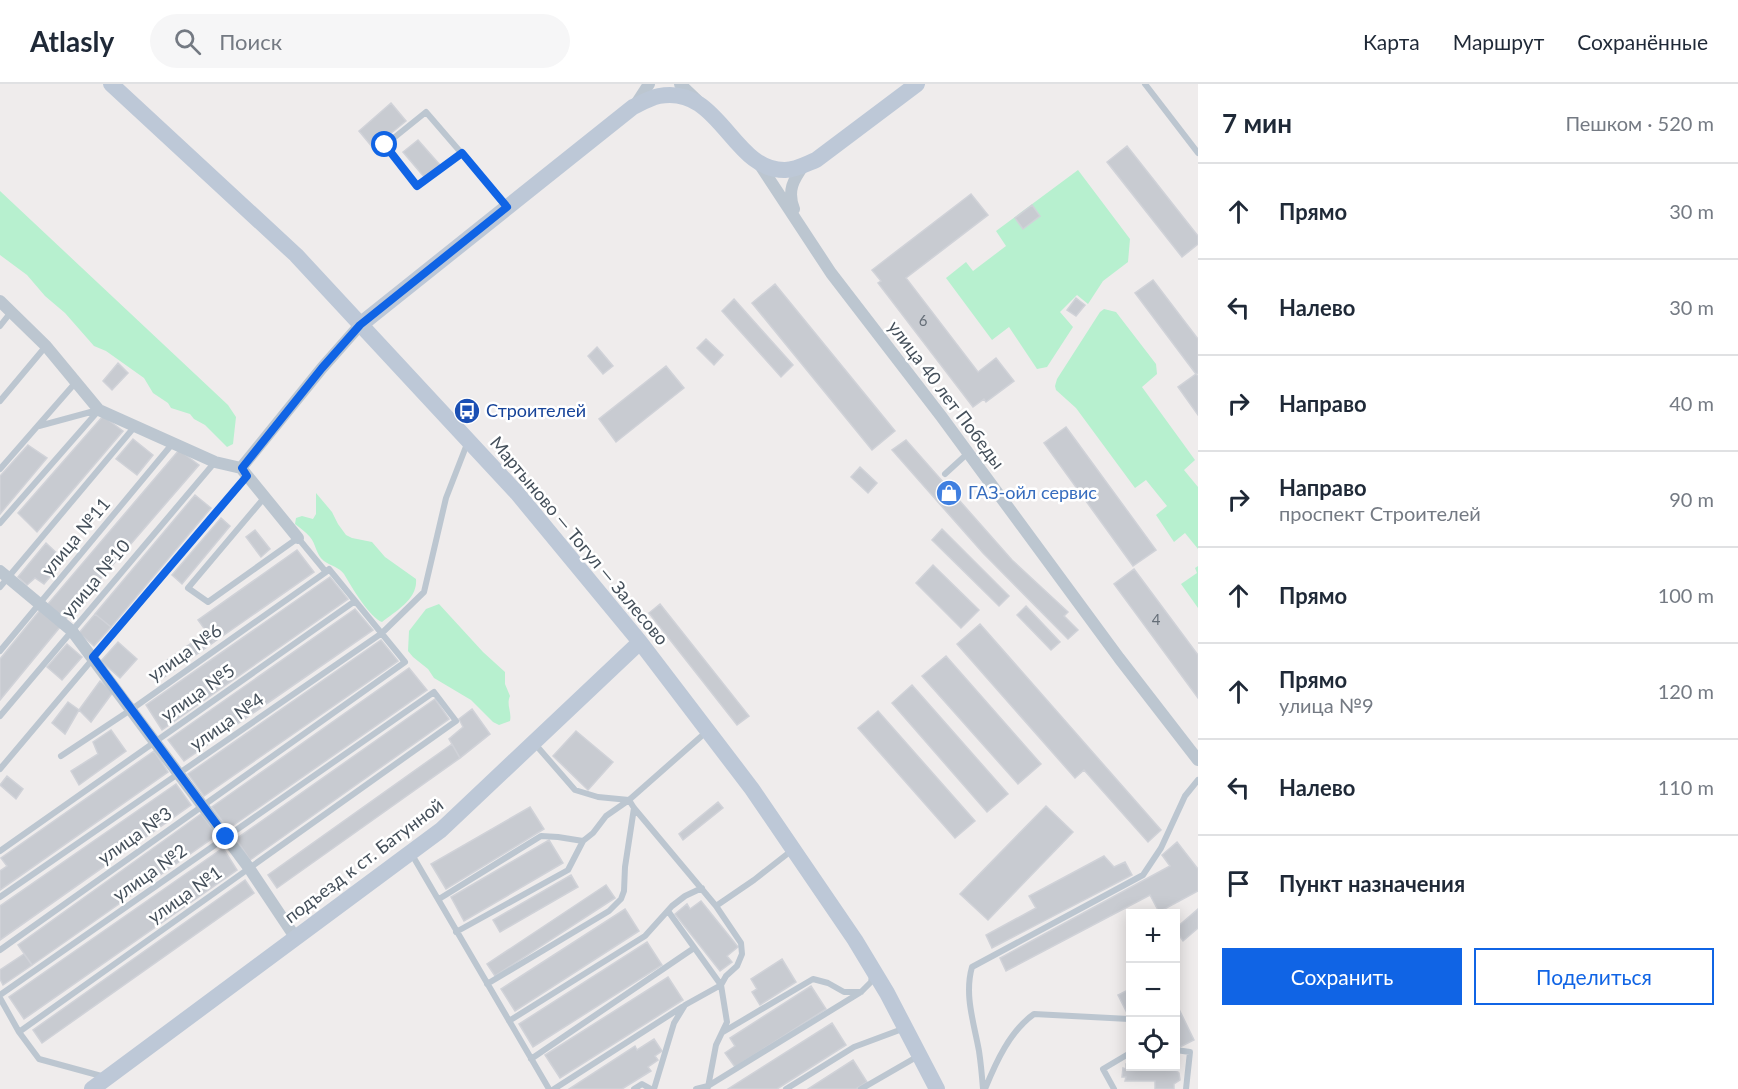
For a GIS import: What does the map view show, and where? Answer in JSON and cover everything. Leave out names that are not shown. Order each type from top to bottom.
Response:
[{"type":"street","name":"Мартыново — Тогул — Залесово","points":[[111,84],[296,255],[517,493],[640,642],[794,848],[873,970],[937,1089]]},
{"type":"street","points":[[244,472],[322,368],[360,325],[633,107],[645,92],[648,84]]},
{"type":"street","points":[[680,84],[758,162],[774,169],[786,170],[805,164],[835,146],[917,84]]},
{"type":"street","points":[[633,107],[660,96],[673,95],[700,103]]},
{"type":"street","name":"улица 40 лет Победы","points":[[758,162],[831,273],[1198,760]]},
{"type":"street","points":[[799,224],[790,193],[792,183],[805,164]]},
{"type":"street","points":[[0,301],[46,346],[99,410],[215,462],[244,472],[298,538]]},
{"type":"street","points":[[3,578],[72,631],[249,868],[295,937]]},
{"type":"street","name":"подъезд к ст. Батунной","points":[[93,1089],[441,830],[640,642]]},
{"type":"lane","points":[[1145,84],[1198,153]]},
{"type":"lane","points":[[462,153],[417,186],[385,145],[426,112],[462,153],[507,207]]},
{"type":"lane","points":[[0,326],[12,311]]},
{"type":"lane","points":[[0,400],[46,346]]},
{"type":"lane","points":[[0,469],[76,381]]},
{"type":"lane","points":[[38,426],[99,410]]},
{"type":"lane","points":[[0,523],[99,410]]},
{"type":"lane","points":[[3,578],[136,425]]},
{"type":"lane","name":"улица №4","points":[[0,897],[382,633],[424,592],[446,498],[468,441]]},
{"type":"lane","name":"улица №11","points":[[0,651],[174,443]]},
{"type":"lane","points":[[945,474],[968,453]]},
{"type":"lane","name":"улица №10","points":[[0,716],[215,462]]},
{"type":"lane","points":[[0,769],[244,472]]},
{"type":"lane","points":[[265,497],[188,588],[208,602],[298,538],[326,572],[329,569],[382,633]]},
{"type":"lane","name":"улица №6","points":[[62,756],[326,572]]},
{"type":"lane","name":"улица №5","points":[[0,851],[355,601]]},
{"type":"lane","name":"улица №3","points":[[0,950],[405,662],[382,633]]},
{"type":"lane","name":"улица №2","points":[[0,997],[434,692]]},
{"type":"lane","name":"улица №1","points":[[19,1032],[456,722],[434,692]]},
{"type":"lane","points":[[456,932],[568,870],[582,842],[593,833],[606,816],[629,800],[708,730]]},
{"type":"lane","points":[[533,742],[575,790],[598,797],[629,800]]},
{"type":"lane","points":[[984,1089],[969,994],[972,967],[1143,875],[1161,848],[1185,796],[1198,780]]},
{"type":"lane","points":[[554,1089],[685,1005],[721,985],[726,976],[737,966],[742,954],[741,944],[716,906],[629,800]]},
{"type":"lane","points":[[487,984],[609,911],[621,899],[624,891],[625,867],[634,808]]},
{"type":"lane","points":[[439,899],[541,836],[582,842]]},
{"type":"lane","points":[[716,906],[754,880],[794,848]]},
{"type":"lane","points":[[411,853],[549,1089]]},
{"type":"lane","points":[[509,1021],[645,936],[685,896],[702,888]]},
{"type":"lane","points":[[668,911],[721,985],[728,1022],[716,1045],[707,1088]]},
{"type":"lane","points":[[531,1059],[694,948]]},
{"type":"lane","points":[[696,1089],[707,1088],[861,992],[871,982],[873,970]]},
{"type":"lane","points":[[723,1032],[813,979],[828,983],[844,992],[861,992]]},
{"type":"lane","points":[[0,997],[19,1032],[39,1059],[108,1078]]},
{"type":"lane","points":[[634,1089],[642,1084],[652,1089],[674,1023],[685,1005]]},
{"type":"lane","points":[[984,1089],[1014,1034],[1034,1014],[1126,1020]]},
{"type":"lane","points":[[786,1089],[854,1047],[906,1028]]},
{"type":"lane","points":[[1180,1051],[1190,1052],[1186,1089]]},
{"type":"lane","points":[[861,1089],[920,1055]]},
{"type":"lane","points":[[1114,1089],[1102,1069],[1126,1056]]},
{"type":"green space","points":[[1078,170],[1130,239],[1128,262],[1103,281],[1088,304],[1077,295],[1060,312],[1073,327],[1047,367],[1037,369],[1009,327],[992,340],[946,278],[966,262],[973,271],[1006,246],[996,231]]},
{"type":"green space","points":[[0,191],[228,405],[236,417],[233,444],[227,447],[190,414],[171,408],[168,403],[153,393],[144,378],[106,351],[94,346],[27,275],[0,255]]},
{"type":"green space","points":[[1104,309],[1116,312],[1156,364],[1157,374],[1142,387],[1195,460],[1184,470],[1198,487],[1198,549],[1185,533],[1174,542],[1156,515],[1167,506],[1146,480],[1135,488],[1076,408],[1056,390],[1057,379]]},
{"type":"green space","points":[[316,493],[332,512],[346,535],[372,542],[385,557],[416,579],[414,593],[382,622],[367,608],[342,572],[321,559],[310,537],[295,524],[296,518],[302,516],[313,519],[316,514]]},
{"type":"green space","points":[[1198,566],[1198,608],[1181,584],[1197,573],[1195,568]]},
{"type":"green space","points":[[439,604],[483,652],[505,672],[505,684],[510,696],[510,721],[499,725],[493,722],[471,700],[434,678],[428,669],[408,651],[409,631],[426,609]]},
{"type":"building","points":[[391,103],[406,121],[373,148],[359,131]]},
{"type":"building","points":[[418,140],[440,165],[425,178],[403,152]]},
{"type":"building","points":[[1127,146],[1198,236],[1198,244],[1182,257],[1107,162]]},
{"type":"building","points":[[971,194],[988,215],[906,278],[978,372],[996,358],[1014,381],[986,402],[984,399],[973,407],[878,283],[881,281],[872,270]]},
{"type":"building","points":[[1032,205],[1040,216],[1023,229],[1015,218]]},
{"type":"building","points":[[1153,280],[1198,339],[1198,373],[1196,374],[1135,293]]},
{"type":"building","points":[[775,284],[895,431],[872,450],[752,303]]},
{"type":"building","points":[[1076,298],[1085,305],[1076,316],[1067,310]]},
{"type":"building","points":[[734,299],[793,365],[781,377],[722,311]]},
{"type":"building","points":[[706,339],[723,355],[714,365],[697,348]]},
{"type":"building","points":[[597,347],[613,366],[603,374],[588,356]]},
{"type":"building","points":[[118,363],[128,373],[112,390],[103,381]]},
{"type":"building","points":[[666,366],[684,388],[616,442],[599,419]]},
{"type":"building","points":[[1196,374],[1198,376],[1198,415],[1178,387]]},
{"type":"building","points":[[103,416],[123,431],[37,532],[18,513]]},
{"type":"building","points":[[1066,427],[1156,550],[1133,566],[1044,443]]},
{"type":"building","points":[[133,439],[153,455],[137,475],[116,459]]},
{"type":"building","points":[[906,440],[1012,560],[1068,612],[1064,616],[1078,630],[1068,639],[983,553],[892,450]]},
{"type":"building","points":[[28,445],[47,458],[0,514],[0,476]]},
{"type":"building","points":[[179,450],[199,465],[66,619],[47,605]]},
{"type":"building","points":[[860,467],[877,483],[868,493],[851,477]]},
{"type":"building","points":[[195,495],[211,508],[111,627],[95,614]]},
{"type":"building","points":[[221,518],[230,526],[182,584],[172,575]]},
{"type":"building","points":[[942,529],[1009,596],[999,606],[932,540]]},
{"type":"building","points":[[255,530],[270,549],[261,557],[246,537]]},
{"type":"building","points":[[46,543],[64,560],[44,584],[35,578],[27,585],[18,577]]},
{"type":"building","points":[[297,550],[314,572],[214,642],[198,620]]},
{"type":"building","points":[[933,565],[979,610],[961,628],[916,583]]},
{"type":"building","points":[[1134,569],[1198,655],[1198,698],[1114,584]]},
{"type":"building","points":[[330,577],[348,599],[162,730],[146,705]]},
{"type":"building","points":[[660,604],[749,716],[737,725],[649,613]]},
{"type":"building","points":[[1026,606],[1060,642],[1051,650],[1017,615]]},
{"type":"building","points":[[355,609],[373,630],[184,761],[168,740]]},
{"type":"building","points":[[40,610],[60,627],[0,700],[0,659]]},
{"type":"building","points":[[95,614],[111,627],[94,646],[79,633]]},
{"type":"building","points":[[980,624],[1161,830],[1148,842],[1084,770],[1075,778],[957,644]]},
{"type":"building","points":[[207,632],[214,642],[163,678],[156,668]]},
{"type":"building","points":[[381,640],[398,661],[204,796],[188,774]]},
{"type":"building","points":[[118,642],[137,659],[120,678],[101,661]]},
{"type":"building","points":[[67,644],[82,657],[62,680],[47,667]]},
{"type":"building","points":[[946,656],[1041,764],[1018,784],[922,676]]},
{"type":"building","points":[[409,668],[427,690],[228,829],[212,807]]},
{"type":"building","points":[[100,681],[113,692],[91,722],[79,710]]},
{"type":"building","points":[[912,685],[1008,794],[987,812],[892,703]]},
{"type":"building","points":[[435,699],[449,719],[250,860],[236,839]]},
{"type":"building","points":[[68,702],[79,710],[65,734],[52,723]]},
{"type":"building","points":[[472,709],[490,734],[460,758],[449,739],[463,727],[459,719]]},
{"type":"building","points":[[878,711],[975,821],[955,838],[858,728]]},
{"type":"building","points":[[111,730],[126,751],[79,785],[71,771],[98,754],[93,742]]},
{"type":"building","points":[[576,731],[613,762],[588,790],[553,756]]},
{"type":"building","points":[[452,744],[460,758],[277,888],[268,875]]},
{"type":"building","points":[[154,751],[168,772],[0,890],[0,871],[7,866],[1,858]]},
{"type":"building","points":[[7,776],[23,789],[16,799],[0,785]]},
{"type":"building","points":[[176,784],[191,805],[0,940],[0,906]]},
{"type":"building","points":[[718,802],[723,808],[683,840],[679,834]]},
{"type":"building","points":[[1046,806],[1073,832],[988,920],[960,894]]},
{"type":"building","points":[[530,807],[544,829],[446,889],[431,864]]},
{"type":"building","points":[[201,814],[217,835],[32,965],[18,945]]},
{"type":"building","points":[[549,840],[563,863],[464,921],[451,897]]},
{"type":"building","points":[[1177,842],[1198,869],[1198,891],[1165,909],[1157,909],[1150,895],[1006,971],[1000,958],[1170,866],[1162,855]]},
{"type":"building","points":[[223,848],[237,870],[24,1019],[9,997]]},
{"type":"building","points":[[1104,856],[1114,867],[1125,862],[1132,875],[992,948],[986,935],[1036,908],[1029,896]]},
{"type":"building","points":[[571,875],[578,887],[500,932],[493,920]]},
{"type":"building","points":[[245,880],[254,893],[42,1043],[33,1030]]},
{"type":"building","points":[[606,885],[615,898],[495,976],[487,964]]},
{"type":"building","points":[[701,901],[738,947],[727,956],[732,962],[720,971],[675,914],[687,904],[690,909]]},
{"type":"building","points":[[625,909],[639,931],[515,1011],[501,989]]},
{"type":"building","points":[[1198,909],[1198,928],[1183,941],[1180,937],[1180,925]]},
{"type":"building","points":[[647,942],[662,965],[533,1047],[519,1024]]},
{"type":"building","points":[[24,954],[32,965],[3,985],[0,970]]},
{"type":"building","points":[[782,959],[796,982],[760,1005],[752,992],[757,989],[751,979]]},
{"type":"building","points":[[668,977],[683,1000],[560,1078],[545,1055]]},
{"type":"building","points":[[811,986],[826,1009],[735,1067],[725,1053],[735,1046],[730,1038]]},
{"type":"building","points":[[1126,991],[1126,1011],[1118,995]]},
{"type":"building","points":[[1180,1011],[1194,1040],[1180,1047]]},
{"type":"building","points":[[832,1023],[846,1045],[777,1089],[728,1089]]},
{"type":"building","points":[[654,1039],[662,1051],[655,1056],[658,1060],[648,1067],[651,1071],[622,1089],[569,1089],[635,1046],[637,1050]]},
{"type":"building","points":[[853,1060],[867,1082],[856,1089],[808,1089]]},
{"type":"building","points":[[1123,1068],[1126,1071],[1177,1071],[1180,1080],[1174,1084],[1174,1089],[1155,1089],[1155,1081],[1125,1081],[1126,1077],[1122,1077]]},
{"type":"place","name":"Строителей","points":[[467,411]]},
{"type":"place","name":"ГАЗ-ойл сервис","points":[[949,493]]},
{"type":"route","points":[[226,837],[93,657],[247,476],[242,468],[322,368],[360,325],[507,207],[462,153],[417,186],[385,145]]}]
